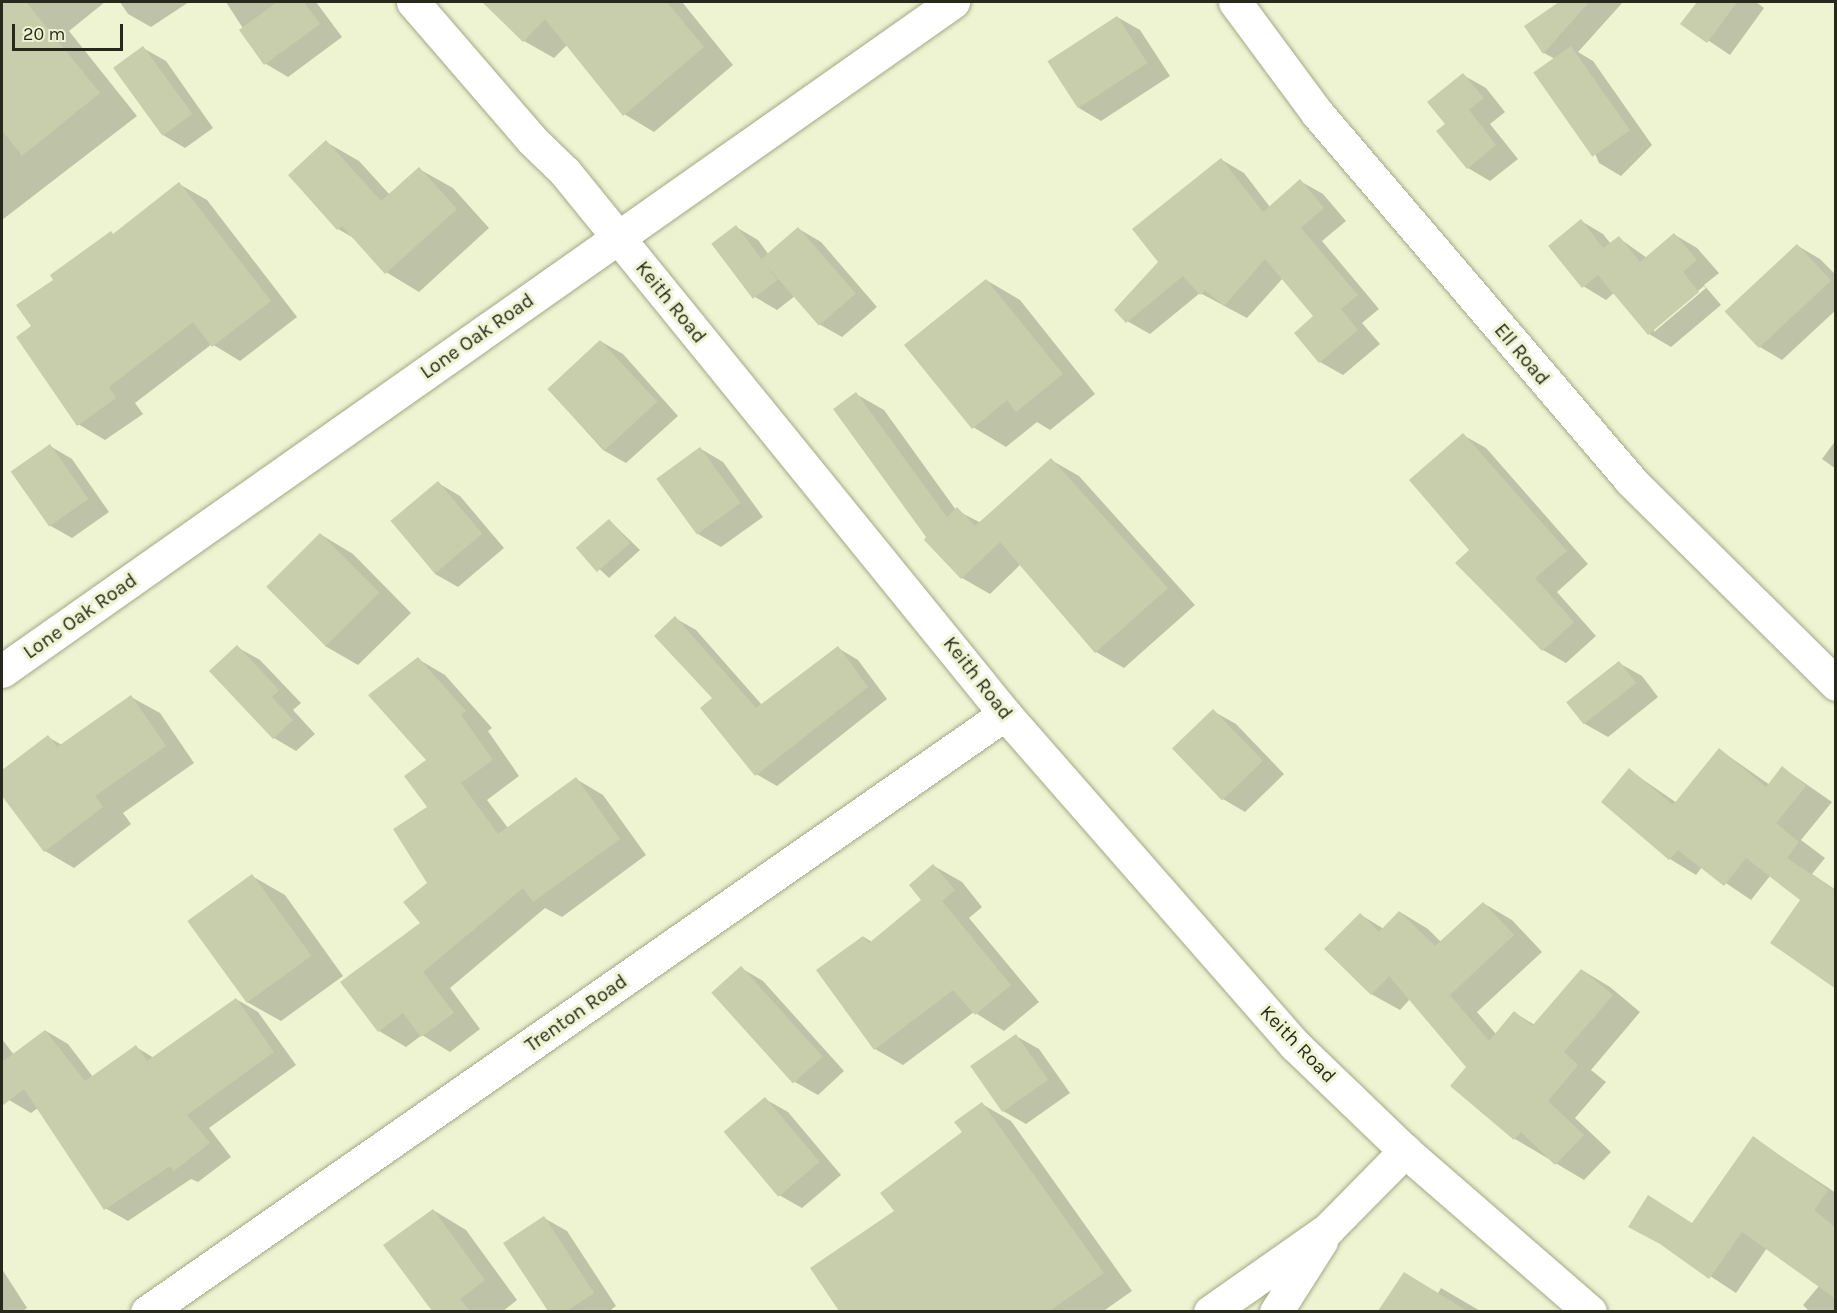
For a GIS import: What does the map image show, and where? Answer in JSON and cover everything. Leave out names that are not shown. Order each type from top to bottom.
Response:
[{"type":"street","name":"Keith Road","points":[[413,2],[618,237],[1005,714],[1295,1045],[1405,1151],[1590,1311]]},
{"type":"street","name":"Lone Oak Road","points":[[2,671],[953,2]]},
{"type":"street","name":"Ell Road","points":[[1235,2],[1317,113],[1630,480],[1836,684]]},
{"type":"street","name":"Trenton Road","points":[[147,1311],[1005,714]]},
{"type":"street","points":[[1210,1311],[1328,1229],[1405,1151]]},
{"type":"street","points":[[1276,1311],[1328,1229]]},
{"type":"building","points":[[2,2],[26,2],[100,93],[22,156],[2,130]]},
{"type":"building","points":[[277,2],[304,2],[320,24],[264,65],[239,30]]},
{"type":"building","points":[[482,2],[667,2],[704,47],[623,116],[545,19],[523,42]]},
{"type":"building","points":[[1559,2],[1589,2],[1543,54],[1524,26]]},
{"type":"building","points":[[1697,2],[1737,2],[1707,43],[1680,24]]},
{"type":"building","points":[[1117,16],[1147,63],[1078,108],[1047,61]]},
{"type":"building","points":[[143,46],[192,114],[162,136],[113,68]]},
{"type":"building","points":[[1571,46],[1630,130],[1592,157],[1533,72]]},
{"type":"building","points":[[1463,73],[1484,98],[1469,110],[1496,145],[1467,169],[1436,131],[1445,124],[1427,102]]},
{"type":"building","points":[[326,140],[381,201],[419,167],[457,209],[385,274],[342,226],[337,230],[288,175]]},
{"type":"building","points":[[1221,158],[1263,212],[1300,179],[1324,208],[1301,228],[1358,295],[1341,309],[1358,330],[1319,363],[1294,333],[1313,316],[1265,259],[1224,306],[1205,290],[1200,295],[1183,276],[1126,323],[1114,310],[1158,262],[1132,229]]},
{"type":"building","points":[[179,182],[271,301],[212,347],[193,322],[109,387],[116,398],[77,426],[16,337],[31,326],[16,305],[53,280],[50,275],[111,231],[113,234]]},
{"type":"building","points":[[1581,219],[1603,248],[1619,236],[1640,262],[1674,233],[1697,260],[1683,272],[1699,292],[1648,335],[1598,275],[1582,288],[1548,246]]},
{"type":"building","points":[[736,225],[778,280],[753,299],[711,244]]},
{"type":"building","points":[[798,227],[856,293],[819,326],[761,259]]},
{"type":"building","points":[[1797,244],[1831,281],[1759,348],[1725,312]]},
{"type":"building","points":[[986,279],[1063,374],[1016,412],[1007,400],[972,429],[904,345]]},
{"type":"building","points":[[600,340],[657,401],[605,451],[547,389]]},
{"type":"building","points":[[856,392],[947,517],[957,507],[975,526],[1051,458],[1168,588],[1095,653],[1000,542],[961,579],[924,540],[926,537],[833,409]]},
{"type":"building","points":[[1463,433],[1567,551],[1535,578],[1574,622],[1542,651],[1455,563],[1469,550],[1409,480]]},
{"type":"building","points":[[50,444],[88,499],[49,526],[11,472]]},
{"type":"building","points":[[700,447],[741,503],[697,535],[656,479]]},
{"type":"building","points":[[438,481],[482,534],[435,574],[391,521]]},
{"type":"building","points":[[609,519],[630,543],[597,572],[576,548]]},
{"type":"building","points":[[320,533],[379,592],[326,646],[266,587]]},
{"type":"building","points":[[675,616],[756,708],[838,646],[868,687],[755,776],[700,708],[712,698],[654,636]]},
{"type":"building","points":[[237,645],[279,690],[272,697],[293,720],[273,739],[209,671]]},
{"type":"building","points":[[418,657],[466,711],[461,715],[493,760],[461,783],[498,834],[576,777],[620,839],[533,902],[523,888],[423,972],[454,1013],[421,1037],[403,1013],[378,1032],[340,982],[420,923],[403,902],[427,883],[393,829],[427,807],[404,776],[426,760],[368,695]]},
{"type":"building","points":[[1619,661],[1636,683],[1583,724],[1566,702]]},
{"type":"building","points":[[131,695],[166,746],[95,796],[103,807],[44,852],[2,796],[2,770],[48,735],[57,747]]},
{"type":"building","points":[[1213,709],[1263,761],[1222,800],[1172,749]]},
{"type":"building","points":[[1719,748],[1766,787],[1782,766],[1806,786],[1776,823],[1799,842],[1787,858],[1836,891],[1836,989],[1770,943],[1800,900],[1746,858],[1724,886],[1678,850],[1669,860],[1601,802],[1629,768],[1673,805]]},
{"type":"building","points":[[933,864],[955,890],[942,901],[1011,985],[975,1015],[953,990],[874,1050],[816,970],[863,936],[869,943],[921,900],[909,885]]},
{"type":"building","points":[[252,874],[311,956],[247,1003],[187,921]]},
{"type":"building","points":[[1483,902],[1514,935],[1450,995],[1489,1041],[1514,1011],[1532,1026],[1581,969],[1613,995],[1564,1052],[1578,1065],[1548,1101],[1584,1135],[1555,1165],[1521,1132],[1514,1140],[1450,1086],[1466,1067],[1389,976],[1371,995],[1324,949],[1360,913],[1379,932],[1399,911],[1435,946]]},
{"type":"building","points":[[741,966],[823,1057],[793,1083],[711,993]]},
{"type":"building","points":[[236,998],[274,1052],[187,1115],[210,1143],[174,1171],[170,1166],[104,1210],[24,1089],[2,1106],[2,1062],[45,1030],[85,1081],[136,1045],[147,1061]]},
{"type":"building","points":[[1016,1034],[1048,1080],[1002,1112],[970,1066]]},
{"type":"building","points":[[765,1097],[820,1162],[778,1197],[724,1132]]},
{"type":"building","points":[[982,1102],[1104,1273],[1049,1311],[839,1311],[810,1268],[894,1211],[880,1193],[962,1132],[954,1122]]},
{"type":"building","points":[[1753,1136],[1828,1190],[1814,1210],[1836,1228],[1836,1299],[1742,1232],[1709,1279],[1660,1244],[1628,1227],[1648,1195],[1692,1223]]},
{"type":"building","points":[[433,1209],[485,1280],[460,1299],[470,1311],[432,1311],[383,1245]]},
{"type":"building","points":[[544,1216],[594,1293],[567,1311],[548,1311],[503,1243]]},
{"type":"building","points":[[1404,1272],[1467,1311],[1378,1311]]}]
